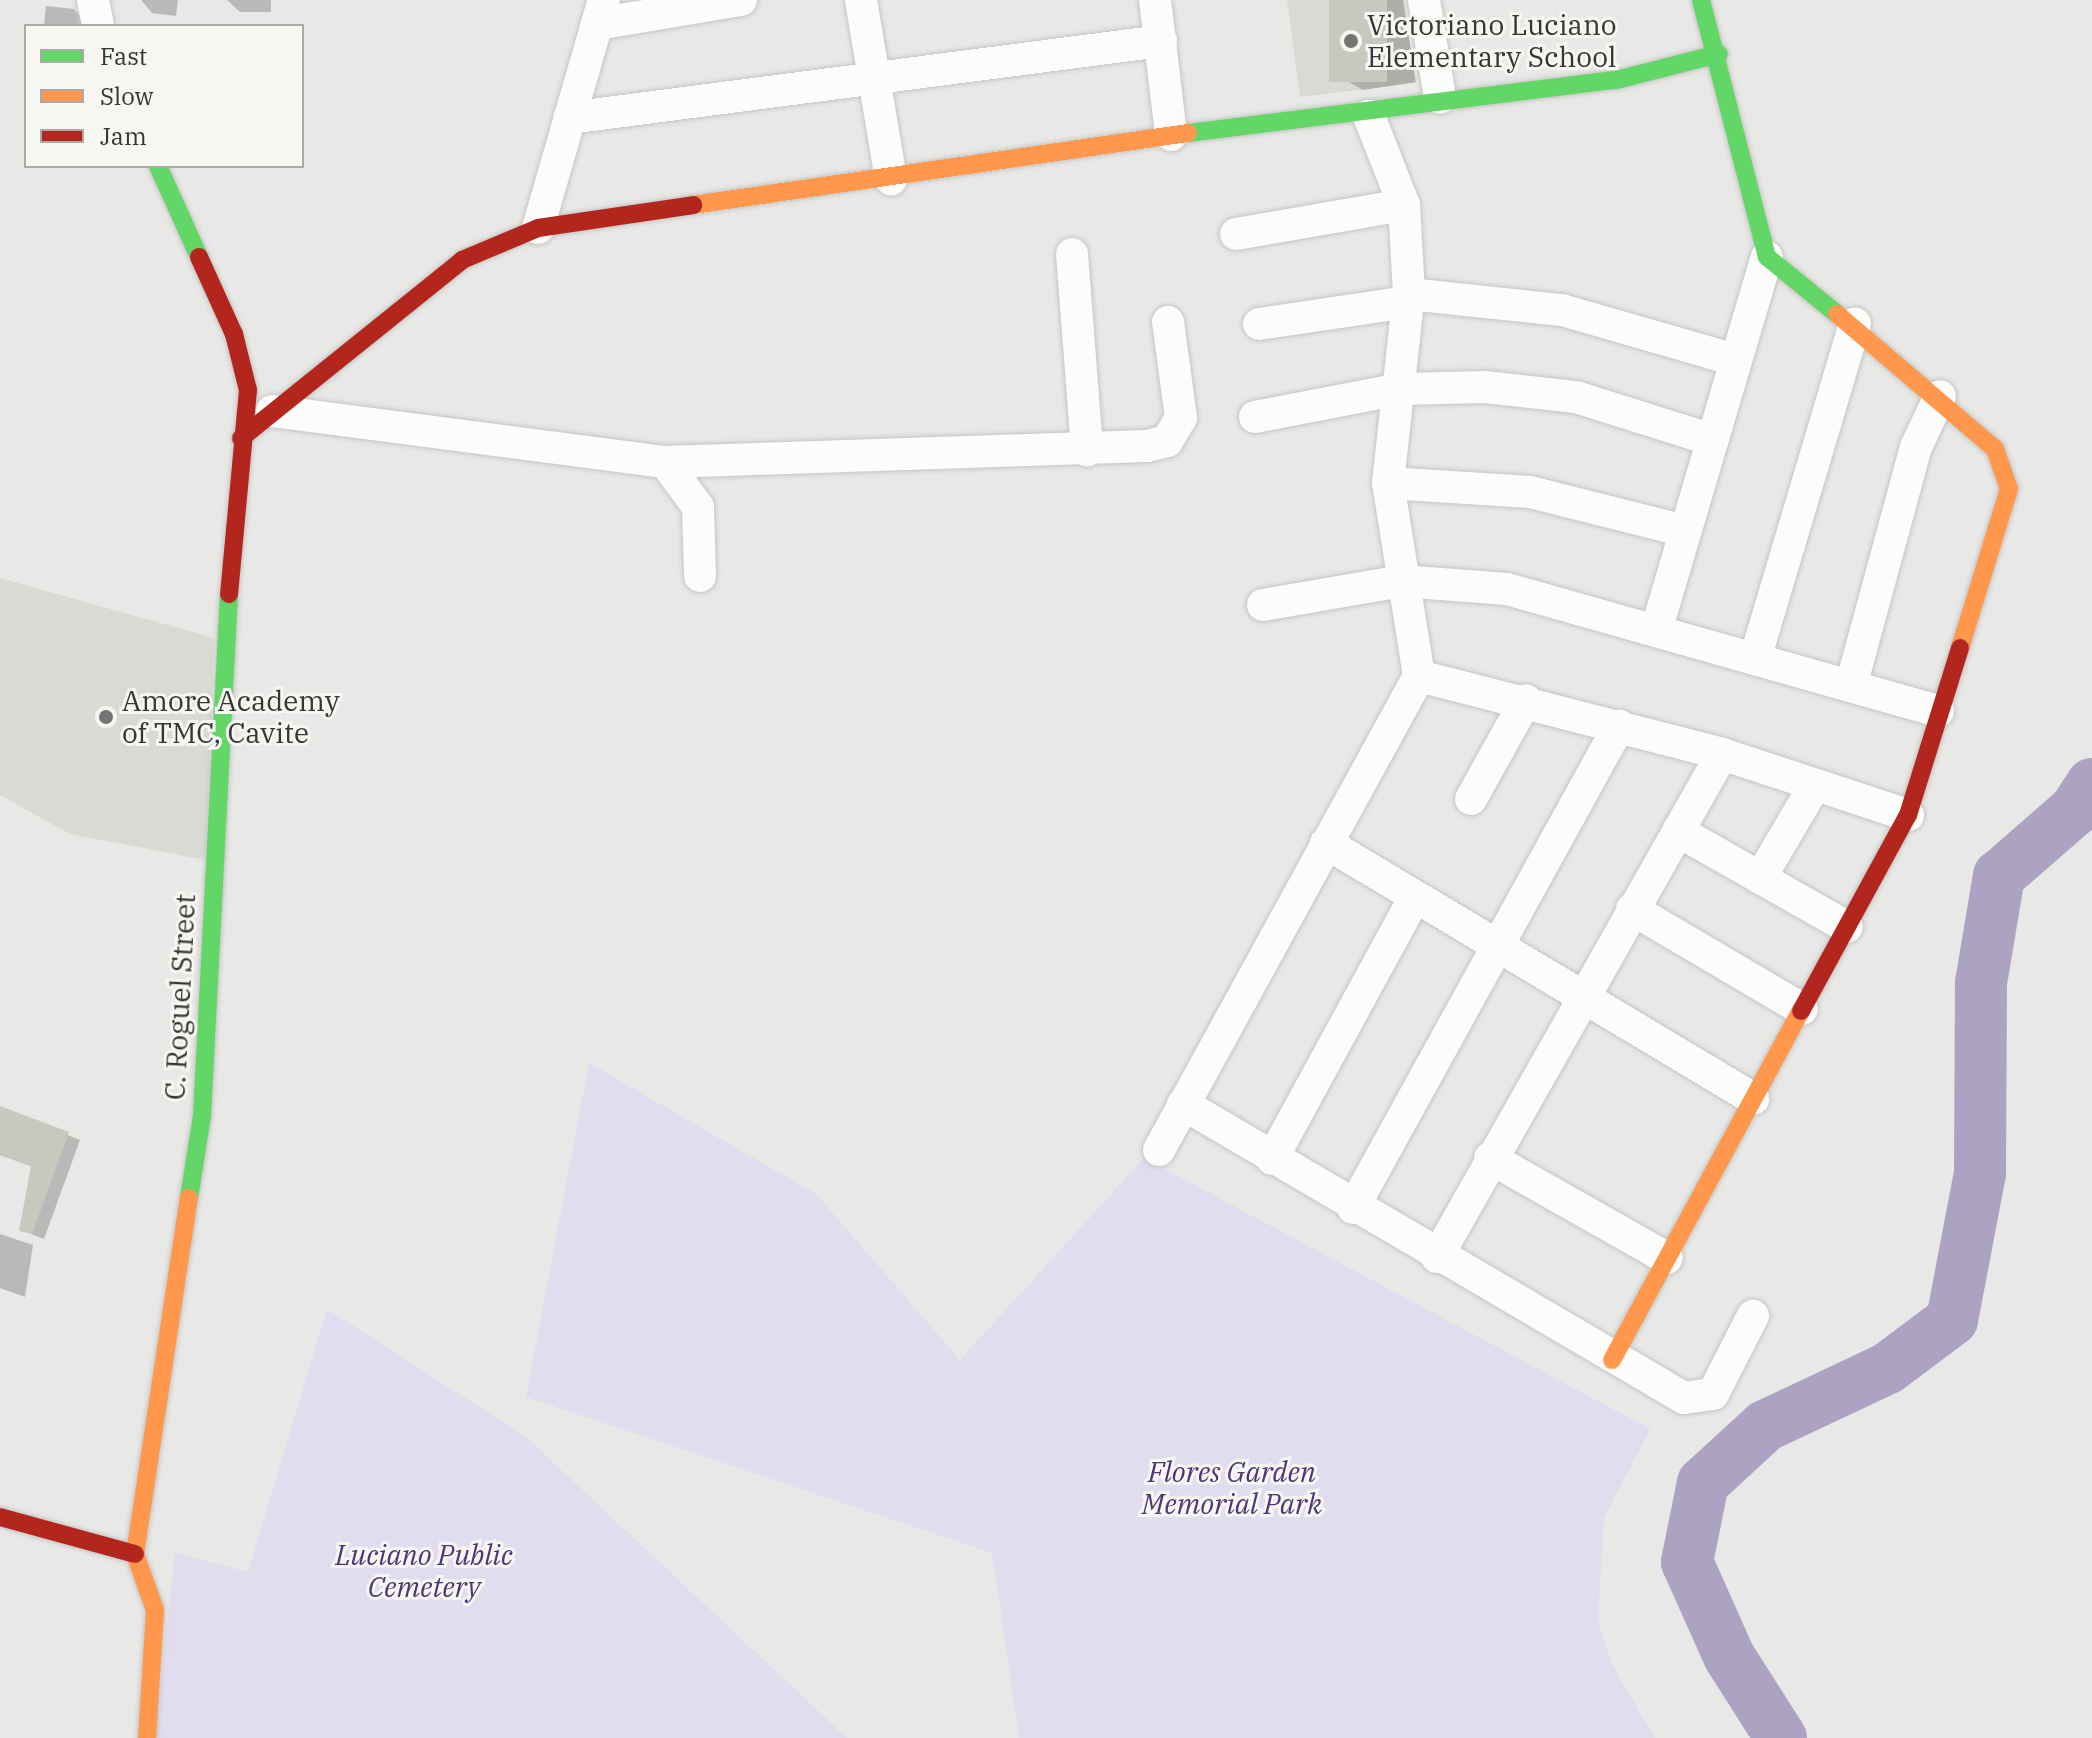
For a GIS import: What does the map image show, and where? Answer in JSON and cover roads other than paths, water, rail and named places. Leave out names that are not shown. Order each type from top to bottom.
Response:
[{"type":"street","points":[[93,0],[98,24]]},
{"type":"street","points":[[538,228],[601,12],[741,0]]},
{"type":"street","points":[[861,0],[891,180]]},
{"type":"street","points":[[1155,0],[1171,135]]},
{"type":"street","points":[[1424,0],[1440,98]]},
{"type":"street","points":[[1656,631],[1767,257],[1719,54],[1701,0]]},
{"type":"street","points":[[569,118],[1161,41]]},
{"type":"street","points":[[241,438],[462,260],[538,228],[891,180],[1171,135],[1369,116],[1440,98],[1616,80],[1719,54]]},
{"type":"street","points":[[1159,1150],[1419,676],[1388,483],[1408,298],[1404,205],[1369,116]]},
{"type":"street","name":"C. Roguel Street","points":[[135,1554],[202,1116],[241,438],[248,390],[240,353],[159,168]]},
{"type":"street","points":[[1236,234],[1404,205]]},
{"type":"street","points":[[1072,254],[1087,450]]},
{"type":"street","points":[[1612,1360],[1908,815],[2009,489],[1995,449],[1940,396],[1855,324],[1767,257]]},
{"type":"street","points":[[1259,324],[1408,298],[1562,310],[1735,360]]},
{"type":"street","points":[[272,411],[665,462],[1147,446],[1175,433],[1181,418],[1168,322]]},
{"type":"street","points":[[1755,659],[1855,324]]},
{"type":"street","points":[[1255,417],[1400,389],[1576,397],[1712,440]]},
{"type":"street","points":[[1851,686],[1916,447],[1940,396]]},
{"type":"street","points":[[665,462],[698,507],[700,576]]},
{"type":"street","points":[[1388,483],[1530,492],[1685,531]]},
{"type":"street","points":[[1263,605],[1402,581],[1507,589],[1938,711]]},
{"type":"street","points":[[1419,676],[1526,700],[1722,754],[1908,815]]},
{"type":"street","points":[[1471,799],[1526,700]]},
{"type":"street","points":[[1353,1208],[1619,726]]},
{"type":"street","points":[[1437,1257],[1579,997],[1722,754]]},
{"type":"street","points":[[1760,878],[1815,785]]},
{"type":"street","points":[[1678,831],[1847,927]]},
{"type":"street","points":[[1326,843],[1414,899],[1753,1099]]},
{"type":"street","points":[[1272,1159],[1414,899]]},
{"type":"street","points":[[1632,909],[1802,1009]]},
{"type":"street","points":[[1183,1104],[1612,1360],[1699,1401],[1713,1394],[1753,1316]]},
{"type":"street","points":[[1490,1158],[1667,1258]]},
{"type":"street","points":[[0,1517],[135,1554],[155,1610],[147,1738]]},
{"type":"waterway","points":[[1781,1738],[1729,1656],[1687,1562],[1703,1483],[1765,1426],[1888,1368],[1952,1320],[1980,1173],[1981,983],[1999,876],[2075,810],[2092,784]]},
{"type":"place","name":"Victoriano Luciano Elementary School","points":[[1351,41]]},
{"type":"place","name":"Amore Academy of TMC, Cavite","points":[[106,717]]},
{"type":"park label","name":"Flores Garden Memorial Park","points":[[1232,1488]]},
{"type":"park label","name":"Luciano Public Cemetery","points":[[424,1571]]}]
